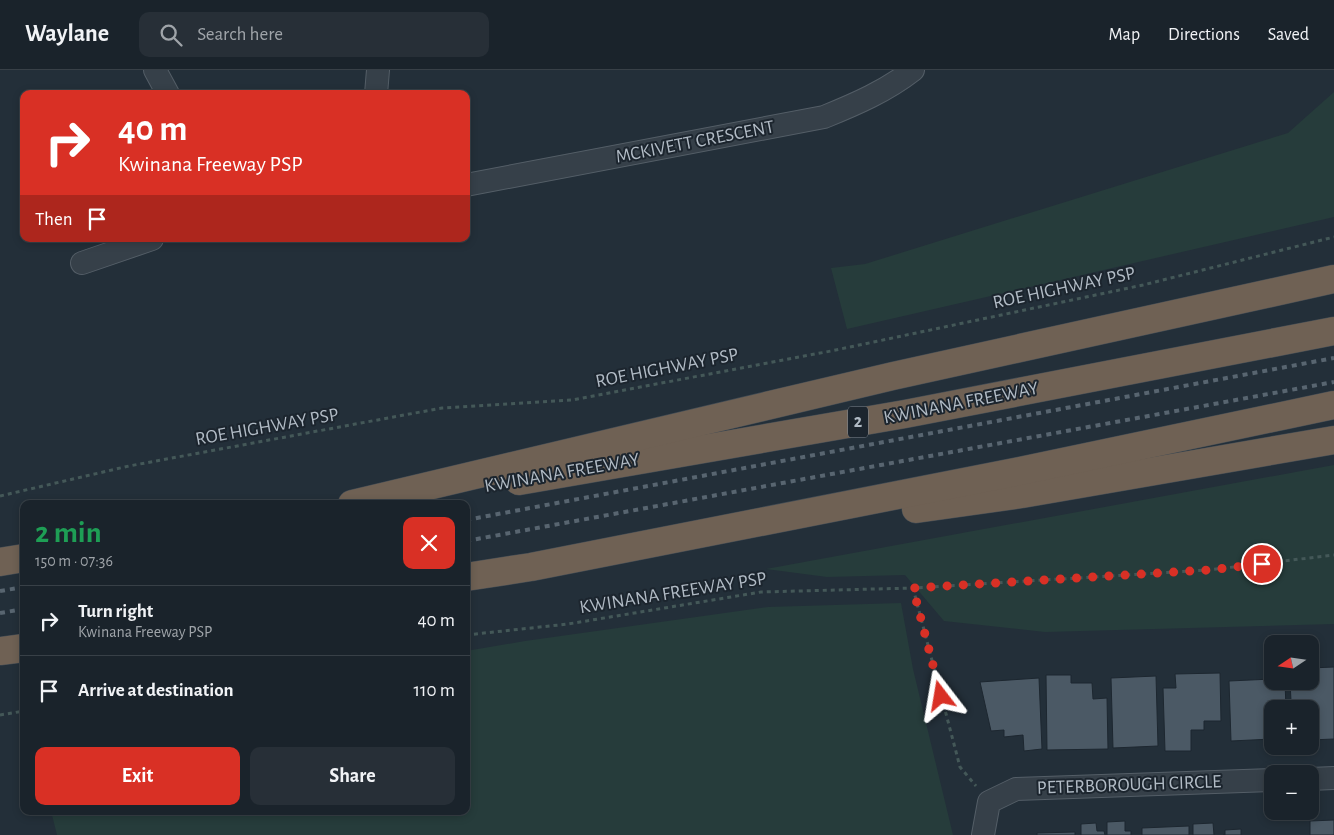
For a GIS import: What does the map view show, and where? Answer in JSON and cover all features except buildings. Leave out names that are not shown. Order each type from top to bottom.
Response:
[{"type":"highway","points":[[369,500],[903,374],[1334,279]]},
{"type":"highway","name":"KWINANA FREEWAY","points":[[403,500],[905,414],[1334,331]]},
{"type":"highway","points":[[531,567],[1020,471],[1334,405]]},
{"type":"highway","points":[[470,576],[1022,494],[1334,440]]},
{"type":"highway","points":[[0,562],[20,559]]},
{"type":"highway","points":[[0,651],[20,648]]},
{"type":"street","points":[[155,70],[166,90]]},
{"type":"street","points":[[376,90],[378,70]]},
{"type":"street","name":"MCKIVETT CRESCENT","points":[[470,184],[824,117],[862,102],[888,88],[913,70]]},
{"type":"street","points":[[82,263],[143,242]]},
{"type":"street","points":[[1319,779],[1334,778]]},
{"type":"street","name":"PETERBOROUGH CIRCLE","points":[[989,802],[1016,789],[1264,780]]},
{"type":"street","points":[[983,835],[989,802]]},
{"type":"path","name":"ROE HIGHWAY PSP","points":[[0,496],[129,466],[442,408],[572,400],[831,351],[1143,285],[1334,237]]},
{"type":"path","name":"KWINANA FREEWAY PSP","points":[[470,636],[568,624],[761,592],[913,588],[1208,570],[1334,555]]},
{"type":"path","points":[[913,588],[960,767],[989,802]]},
{"type":"path","points":[[0,715],[20,712]]},
{"type":"green space","points":[[1334,92],[1334,217],[847,329],[831,268],[865,264],[1288,133]]},
{"type":"green space","points":[[1334,465],[1334,624],[1045,632],[944,621],[905,575],[827,577],[766,569]]},
{"type":"green space","points":[[901,603],[913,669],[953,835],[57,835],[52,815],[470,815],[470,650],[768,607]]},
{"type":"railway","points":[[470,519],[1334,358]]},
{"type":"railway","points":[[470,540],[1334,382]]},
{"type":"railway","points":[[0,591],[20,588]]},
{"type":"railway","points":[[0,613],[20,610]]},
{"type":"route","points":[[941,696],[913,588],[1208,570],[1262,564]]}]
